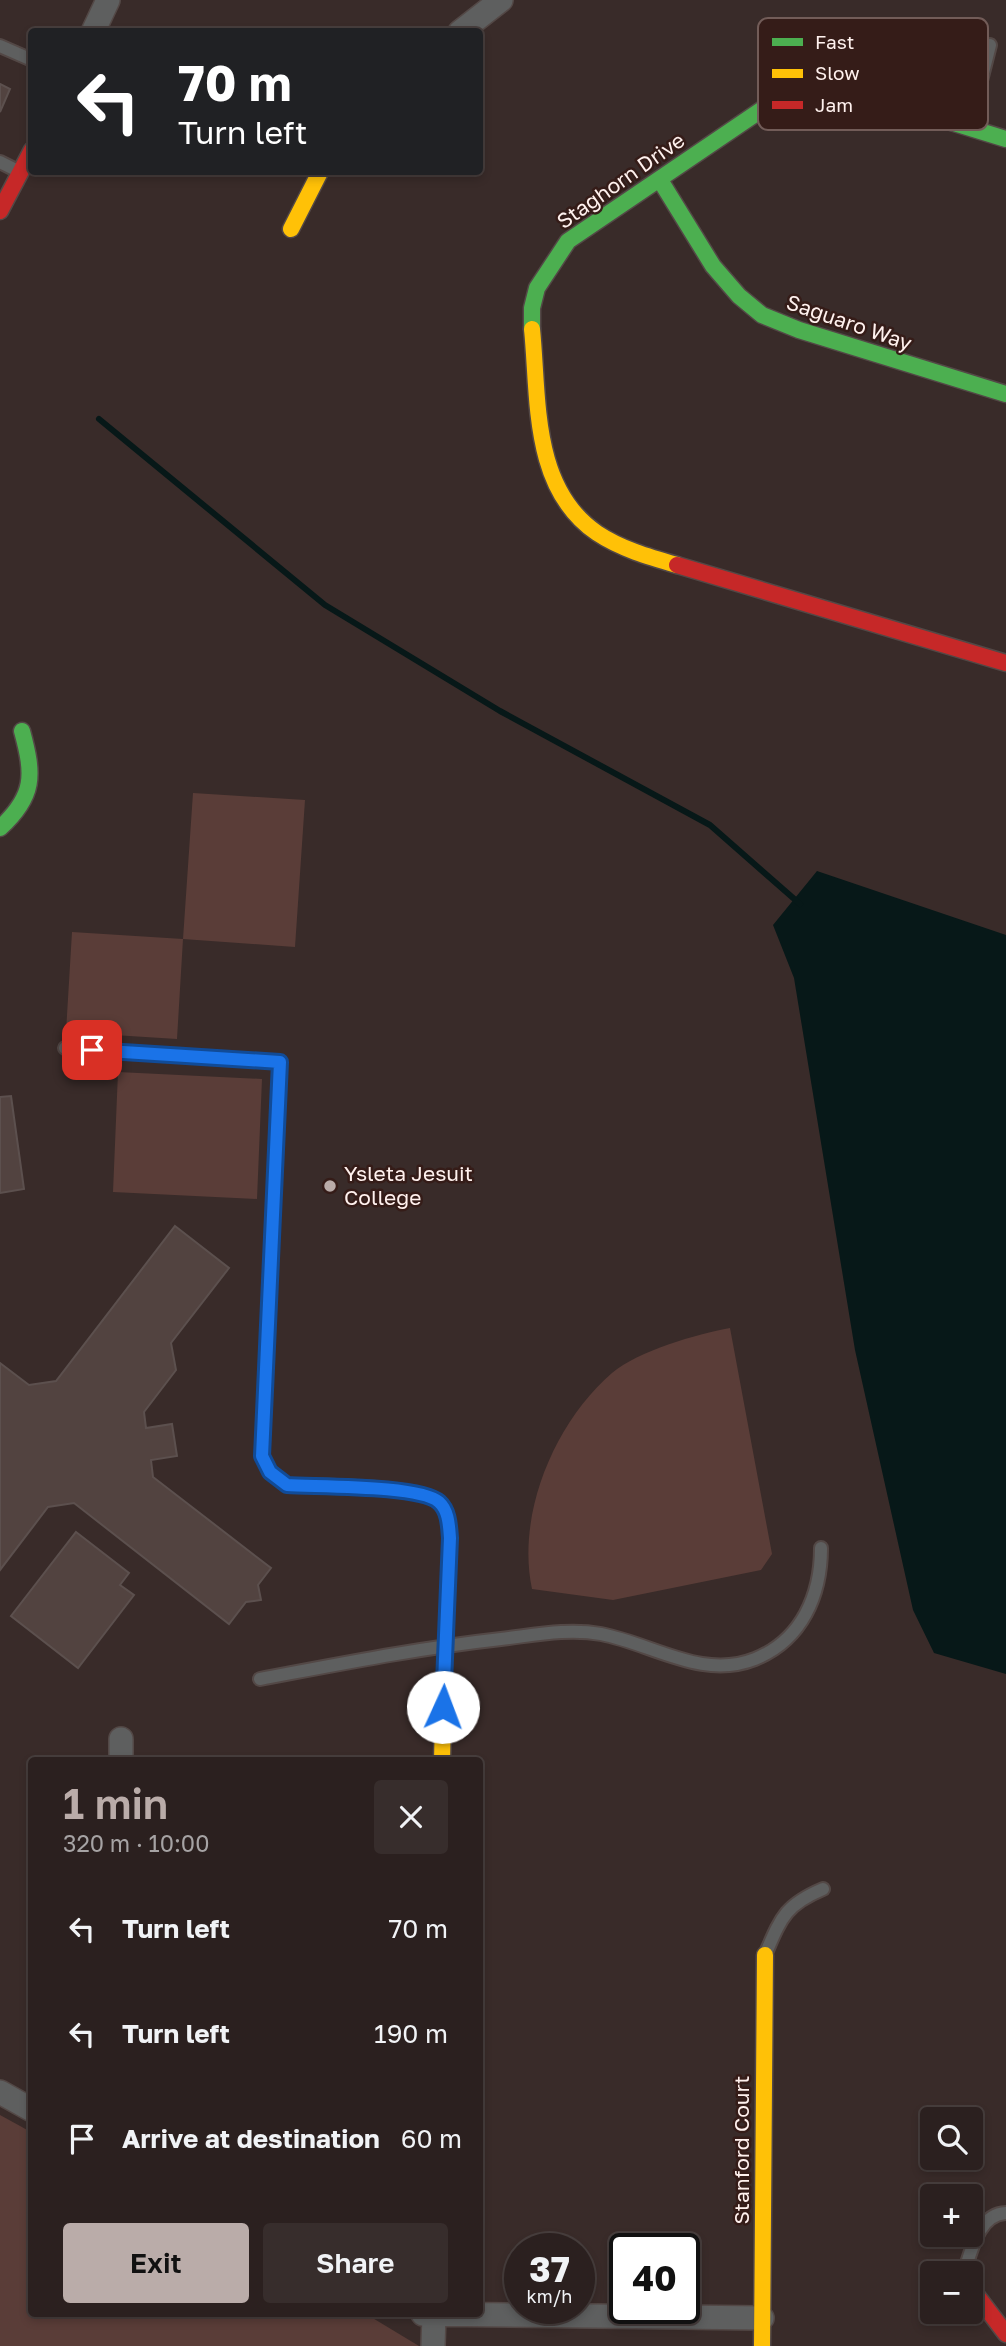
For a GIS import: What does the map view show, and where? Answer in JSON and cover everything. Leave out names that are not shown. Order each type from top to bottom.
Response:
[{"type":"street","points":[[95,28],[108,0]]},
{"type":"street","points":[[465,28],[501,0]]},
{"type":"street","name":"Staghorn Drive","points":[[758,112],[568,241],[553,259],[534,297],[539,438],[557,486],[574,513],[610,542],[640,554],[1006,663]]},
{"type":"street","name":"Staghorn Drive","points":[[976,130],[1006,139]]},
{"type":"street","points":[[0,211],[28,157]]},
{"type":"street","points":[[291,229],[318,175]]},
{"type":"street","name":"Saguaro Way","points":[[660,180],[712,264],[755,310],[784,325],[883,358],[1006,394]]},
{"type":"street","points":[[0,828],[22,806],[30,790],[30,759],[22,731]]},
{"type":"street","points":[[442,1757],[444,1680]]},
{"type":"street","name":"Stanford Court","points":[[762,2346],[765,1955]]},
{"type":"street","points":[[0,2092],[28,2108]]},
{"type":"street","points":[[983,2304],[1006,2334]]},
{"type":"street","points":[[483,2315],[762,2318]]},
{"type":"street","points":[[430,2317],[433,2346]]},
{"type":"lane","points":[[988,53],[990,45]]},
{"type":"lane","points":[[0,46],[28,59]]},
{"type":"lane","points":[[0,162],[20,172]]},
{"type":"lane","points":[[65,1048],[280,1062],[262,1456],[270,1472],[287,1485],[418,1492],[442,1504],[448,1517],[450,1538],[444,1680]]},
{"type":"lane","points":[[260,1679],[446,1645],[567,1631],[631,1640],[706,1666],[736,1664],[768,1652],[792,1634],[803,1620],[817,1592],[821,1548]]},
{"type":"lane","points":[[765,1955],[782,1915],[797,1899],[823,1889]]},
{"type":"lane","points":[[967,2261],[984,2222],[1006,2213]]},
{"type":"shaded area","points":[[193,793],[305,800],[295,947],[183,939]]},
{"type":"shaded area","points":[[817,871],[1006,935],[1006,1674],[934,1653],[913,1610],[855,1350],[794,978],[773,925]]},
{"type":"shaded area","points":[[72,932],[183,939],[177,1039],[66,1032]]},
{"type":"shaded area","points":[[118,1072],[262,1079],[257,1199],[113,1192]]},
{"type":"shaded area","points":[[730,1328],[772,1554],[761,1570],[613,1600],[532,1589],[530,1530],[535,1501],[557,1443],[573,1417],[592,1393],[623,1365],[668,1344]]},
{"type":"shaded area","points":[[0,2115],[28,2130],[28,2317],[371,2317],[419,2346],[0,2346]]},
{"type":"building","points":[[0,84],[10,89],[0,112]]},
{"type":"building","points":[[11,1096],[24,1189],[0,1193],[0,1097]]},
{"type":"building","points":[[175,1226],[229,1268],[171,1343],[176,1370],[144,1412],[146,1428],[172,1424],[177,1456],[151,1460],[153,1477],[271,1568],[258,1585],[261,1600],[246,1602],[229,1624],[74,1503],[48,1507],[0,1570],[0,1363],[29,1385],[56,1381]]},
{"type":"building","points":[[76,1532],[129,1573],[120,1585],[134,1595],[78,1668],[11,1616]]},
{"type":"waterway","points":[[99,419],[325,605],[500,711],[710,825],[800,904]]},
{"type":"traffic: fast","points":[[532,329],[532,308],[537,288],[568,241],[758,112]]},
{"type":"traffic: fast","points":[[977,130],[1006,139]]},
{"type":"traffic: fast","points":[[660,180],[713,266],[739,296],[762,315],[799,330],[1006,394]]},
{"type":"traffic: fast","points":[[0,828],[20,806],[29,784],[29,760],[22,731]]},
{"type":"traffic: slow","points":[[291,229],[318,175]]},
{"type":"traffic: slow","points":[[532,329],[542,440],[549,467],[560,492],[576,514],[606,539],[646,556],[677,565]]},
{"type":"traffic: slow","points":[[442,1757],[444,1680]]},
{"type":"traffic: slow","points":[[762,2346],[765,1955]]},
{"type":"traffic: jam","points":[[0,211],[28,158]]},
{"type":"traffic: jam","points":[[677,565],[1006,663]]},
{"type":"traffic: jam","points":[[983,2304],[1006,2334]]},
{"type":"place","name":"Ysleta Jesuit College","points":[[330,1186]]},
{"type":"route","points":[[92,1050],[280,1062],[262,1456],[270,1472],[287,1485],[418,1492],[442,1504],[448,1517],[450,1538],[443,1707]]}]
